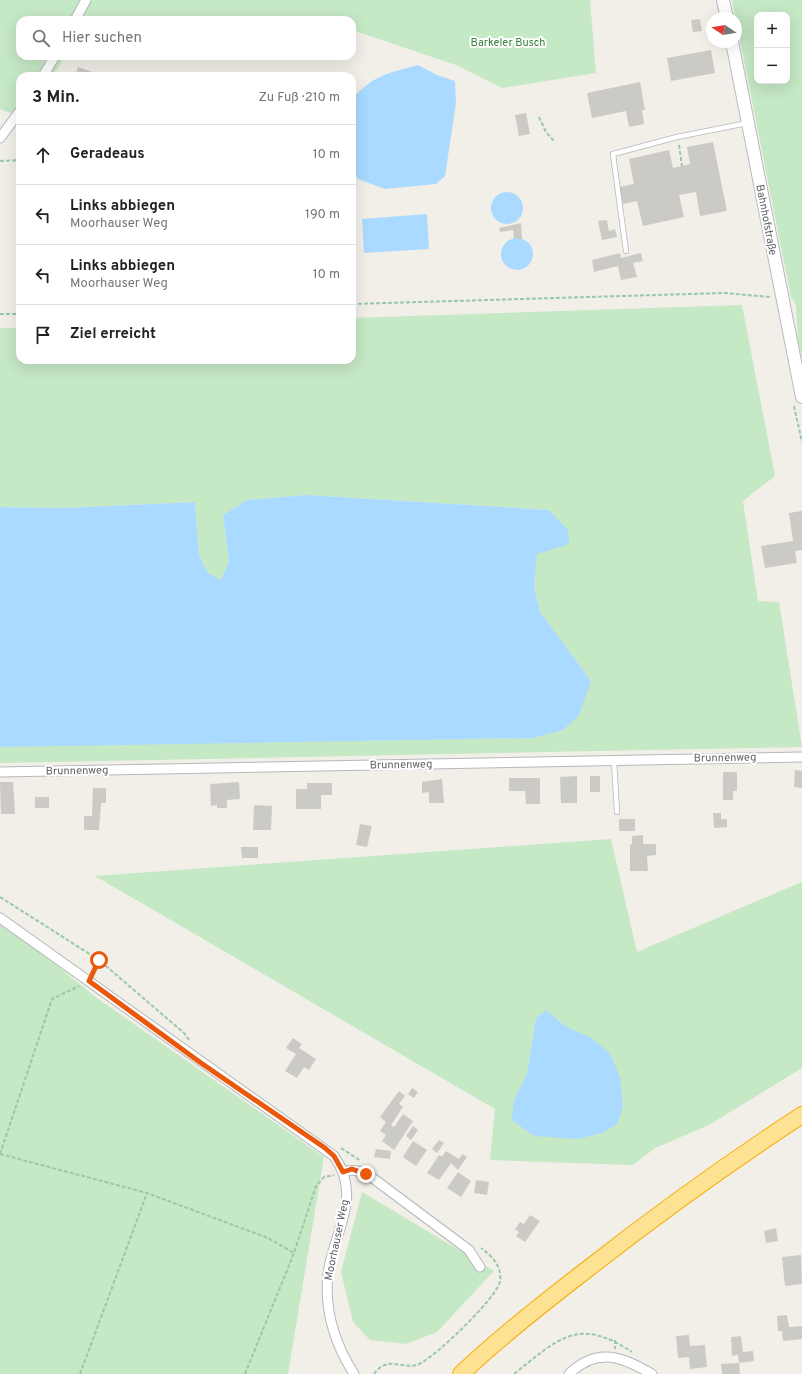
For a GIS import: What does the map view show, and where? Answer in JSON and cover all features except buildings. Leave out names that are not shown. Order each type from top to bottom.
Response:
[{"type":"highway","points":[[461,1374],[545,1302],[635,1232],[737,1159],[802,1115]]},
{"type":"street","points":[[77,16],[86,0]]},
{"type":"street","points":[[724,0],[726,12]]},
{"type":"street","name":"Bahnhofstraße","points":[[733,48],[781,298],[802,397]]},
{"type":"street","points":[[45,72],[53,60]]},
{"type":"street","points":[[0,138],[16,116]]},
{"type":"street","name":"Brunnenweg","points":[[0,772],[802,757]]},
{"type":"street","name":"Moorhauser Weg","points":[[0,918],[201,1063],[325,1148],[334,1156],[343,1172],[347,1190],[347,1203],[344,1219],[328,1272],[327,1292],[329,1315],[336,1339],[346,1362],[354,1374]]},
{"type":"street","points":[[343,1172],[352,1169],[374,1179],[469,1250],[480,1267]]},
{"type":"street","points":[[569,1374],[582,1363],[603,1356],[615,1357],[632,1363],[652,1374]]},
{"type":"lane","points":[[626,250],[613,154],[677,137],[747,123]]},
{"type":"lane","points":[[614,761],[617,812]]},
{"type":"path","points":[[539,116],[546,132],[554,141]]},
{"type":"path","points":[[677,137],[682,166]]},
{"type":"path","points":[[0,161],[16,160]]},
{"type":"path","points":[[356,304],[724,293],[781,298]]},
{"type":"path","points":[[0,314],[16,314]]},
{"type":"path","points":[[0,897],[99,960],[184,1033],[193,1045]]},
{"type":"path","points":[[99,960],[89,981],[52,999],[0,1154],[147,1193],[268,1238],[294,1253]]},
{"type":"path","points":[[246,1374],[294,1253],[316,1186],[324,1178],[343,1172]]},
{"type":"path","points":[[80,1374],[147,1193]]},
{"type":"path","points":[[374,1374],[381,1366],[390,1363],[419,1364],[451,1339],[485,1304],[499,1287],[499,1268],[493,1257]]},
{"type":"path","points":[[514,1374],[550,1345],[574,1333],[600,1336],[615,1340],[630,1351]]},
{"type":"green space","name":"Barkeler Busch","points":[[0,0],[590,0],[596,73],[502,88],[456,65],[356,31],[356,16],[16,16],[16,60],[63,60],[55,72],[16,72],[16,115],[0,109]]},
{"type":"green space","points":[[732,0],[802,0],[802,359],[798,342],[796,304],[791,297],[742,48],[742,12],[734,12]]},
{"type":"green space","points":[[742,305],[775,476],[743,501],[758,601],[779,602],[802,747],[0,763],[0,747],[33,745],[532,738],[591,681],[540,612],[534,586],[536,554],[549,510],[307,495],[247,500],[223,515],[229,561],[221,580],[208,573],[199,555],[195,502],[65,508],[0,507],[0,328],[16,328],[16,364],[356,364],[356,318]]},
{"type":"green space","points":[[611,839],[637,952],[802,882],[802,1068],[709,1125],[655,1148],[633,1165],[490,1160],[495,1109],[95,876]],"holes":[[[546,1010],[565,1026],[514,1100],[527,1074],[536,1018]]]},
{"type":"green space","points":[[0,925],[43,954],[94,996],[324,1157],[288,1374],[0,1374]]},
{"type":"green space","points":[[362,1192],[494,1271],[437,1332],[406,1344],[370,1340],[353,1322],[341,1272]]},
{"type":"water","points":[[418,65],[437,75],[455,81],[456,103],[445,176],[436,184],[385,189],[358,179],[356,176],[356,95],[368,84],[390,73]]},
{"type":"water","points":[[504,192],[510,192],[520,199],[523,208],[522,214],[516,221],[510,224],[504,224],[494,217],[491,211],[491,205],[498,195]]},
{"type":"water","points":[[427,214],[429,249],[364,253],[362,219]]},
{"type":"water","points":[[514,238],[520,238],[530,245],[533,254],[532,260],[526,267],[520,270],[514,270],[504,263],[501,257],[501,251],[508,241]]},
{"type":"water","points":[[307,495],[549,510],[568,530],[569,544],[537,554],[534,586],[540,612],[591,681],[579,715],[563,730],[532,738],[0,747],[0,507],[65,508],[195,502],[199,555],[208,573],[221,580],[229,561],[223,515],[247,500]]},
{"type":"water","points":[[546,1010],[565,1026],[593,1039],[610,1054],[620,1077],[623,1107],[617,1124],[602,1133],[578,1139],[534,1136],[512,1120],[514,1100],[527,1074],[536,1018]]},
{"type":"route","points":[[99,960],[89,981],[201,1063],[325,1148],[334,1156],[343,1172],[352,1169],[366,1174]]}]
